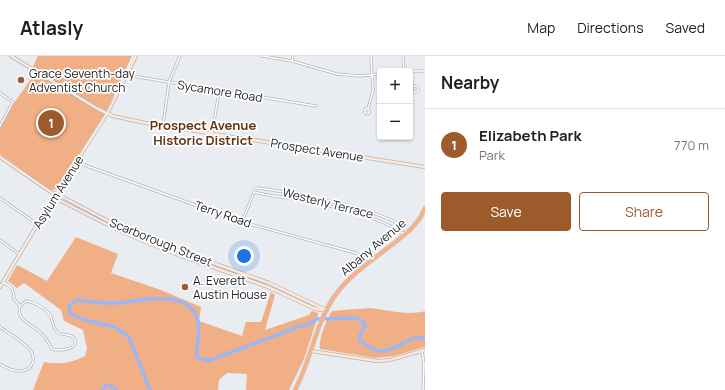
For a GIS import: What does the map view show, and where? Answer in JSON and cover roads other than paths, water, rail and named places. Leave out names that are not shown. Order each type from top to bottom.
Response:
[{"type":"highway","name":"Albany Avenue","points":[[295,390],[304,373],[326,310],[334,297],[347,281],[407,233],[418,222],[425,208]]},
{"type":"main road","name":"Prospect Avenue","points":[[11,56],[107,114],[163,125],[425,167]]},
{"type":"main road","name":"Asylum Avenue","points":[[0,287],[37,224],[107,114],[134,56]]},
{"type":"main road","points":[[0,157],[55,195]]},
{"type":"main road","name":"Scarborough Street","points":[[55,195],[59,195],[110,222],[146,238],[247,274],[326,310]]},
{"type":"main road","name":"Scarborough Street","points":[[55,195],[57,199],[83,213],[144,242],[245,278],[313,308],[326,310]]},
{"type":"main road","points":[[83,213],[85,209]]},
{"type":"main road","points":[[144,242],[146,238]]},
{"type":"main road","points":[[176,254],[177,250]]},
{"type":"main road","points":[[210,266],[211,262]]},
{"type":"main road","points":[[245,278],[247,274]]},
{"type":"main road","points":[[268,287],[269,283]]},
{"type":"main road","points":[[311,352],[377,361],[397,358],[423,351]]},
{"type":"street","points":[[163,125],[169,82],[180,56]]},
{"type":"street","points":[[262,56],[337,74],[359,76],[377,74]]},
{"type":"street","points":[[292,62],[293,56]]},
{"type":"street","points":[[368,108],[373,91],[371,56]]},
{"type":"street","points":[[403,56],[404,68]]},
{"type":"street","points":[[413,71],[425,71]]},
{"type":"street","name":"Sycamore Road","points":[[125,75],[316,106]]},
{"type":"street","points":[[212,133],[219,91]]},
{"type":"street","points":[[0,93],[13,102],[0,126]]},
{"type":"street","name":"Terry Road","points":[[76,162],[242,222],[356,253],[371,261]]},
{"type":"street","name":"Westerly Terrace","points":[[255,188],[331,202],[382,217],[395,222],[404,228],[407,233],[402,233],[381,222],[352,212],[317,203],[254,192],[255,188]]},
{"type":"street","points":[[242,222],[254,192]]},
{"type":"street","points":[[0,198],[37,224]]},
{"type":"street","points":[[0,240],[19,254]]},
{"type":"street","points":[[3,282],[14,291],[14,299],[20,306],[19,314],[21,318],[41,333],[52,349],[70,349],[74,345],[73,338],[71,336],[60,334],[54,329],[50,315],[39,306],[26,301],[20,306]]},
{"type":"street","points":[[0,327],[25,344],[32,353],[33,361],[30,367],[24,371],[15,371],[0,364]]},
{"type":"street","points":[[423,351],[423,390]]},
{"type":"waterway","points":[[150,390],[129,337],[115,327],[85,320],[70,314],[69,306],[76,300],[113,303],[158,298],[180,301],[189,306],[196,315],[199,326],[197,357],[208,361],[307,325],[317,319],[355,318],[362,321],[365,325],[359,340],[379,351],[391,349],[414,338],[425,338]]},
{"type":"waterway","points":[[102,390],[106,385],[109,385],[117,390]]},
{"type":"place","name":"Grace Seventh-day Adventist Church","points":[[21,80]]},
{"type":"place","name":"Elizabeth Park","points":[[51,123]]},
{"type":"place","name":"A. Everett Austin House","points":[[185,287]]},
{"type":"district","name":"Prospect Avenue Historic District","points":[[203,132]]}]
